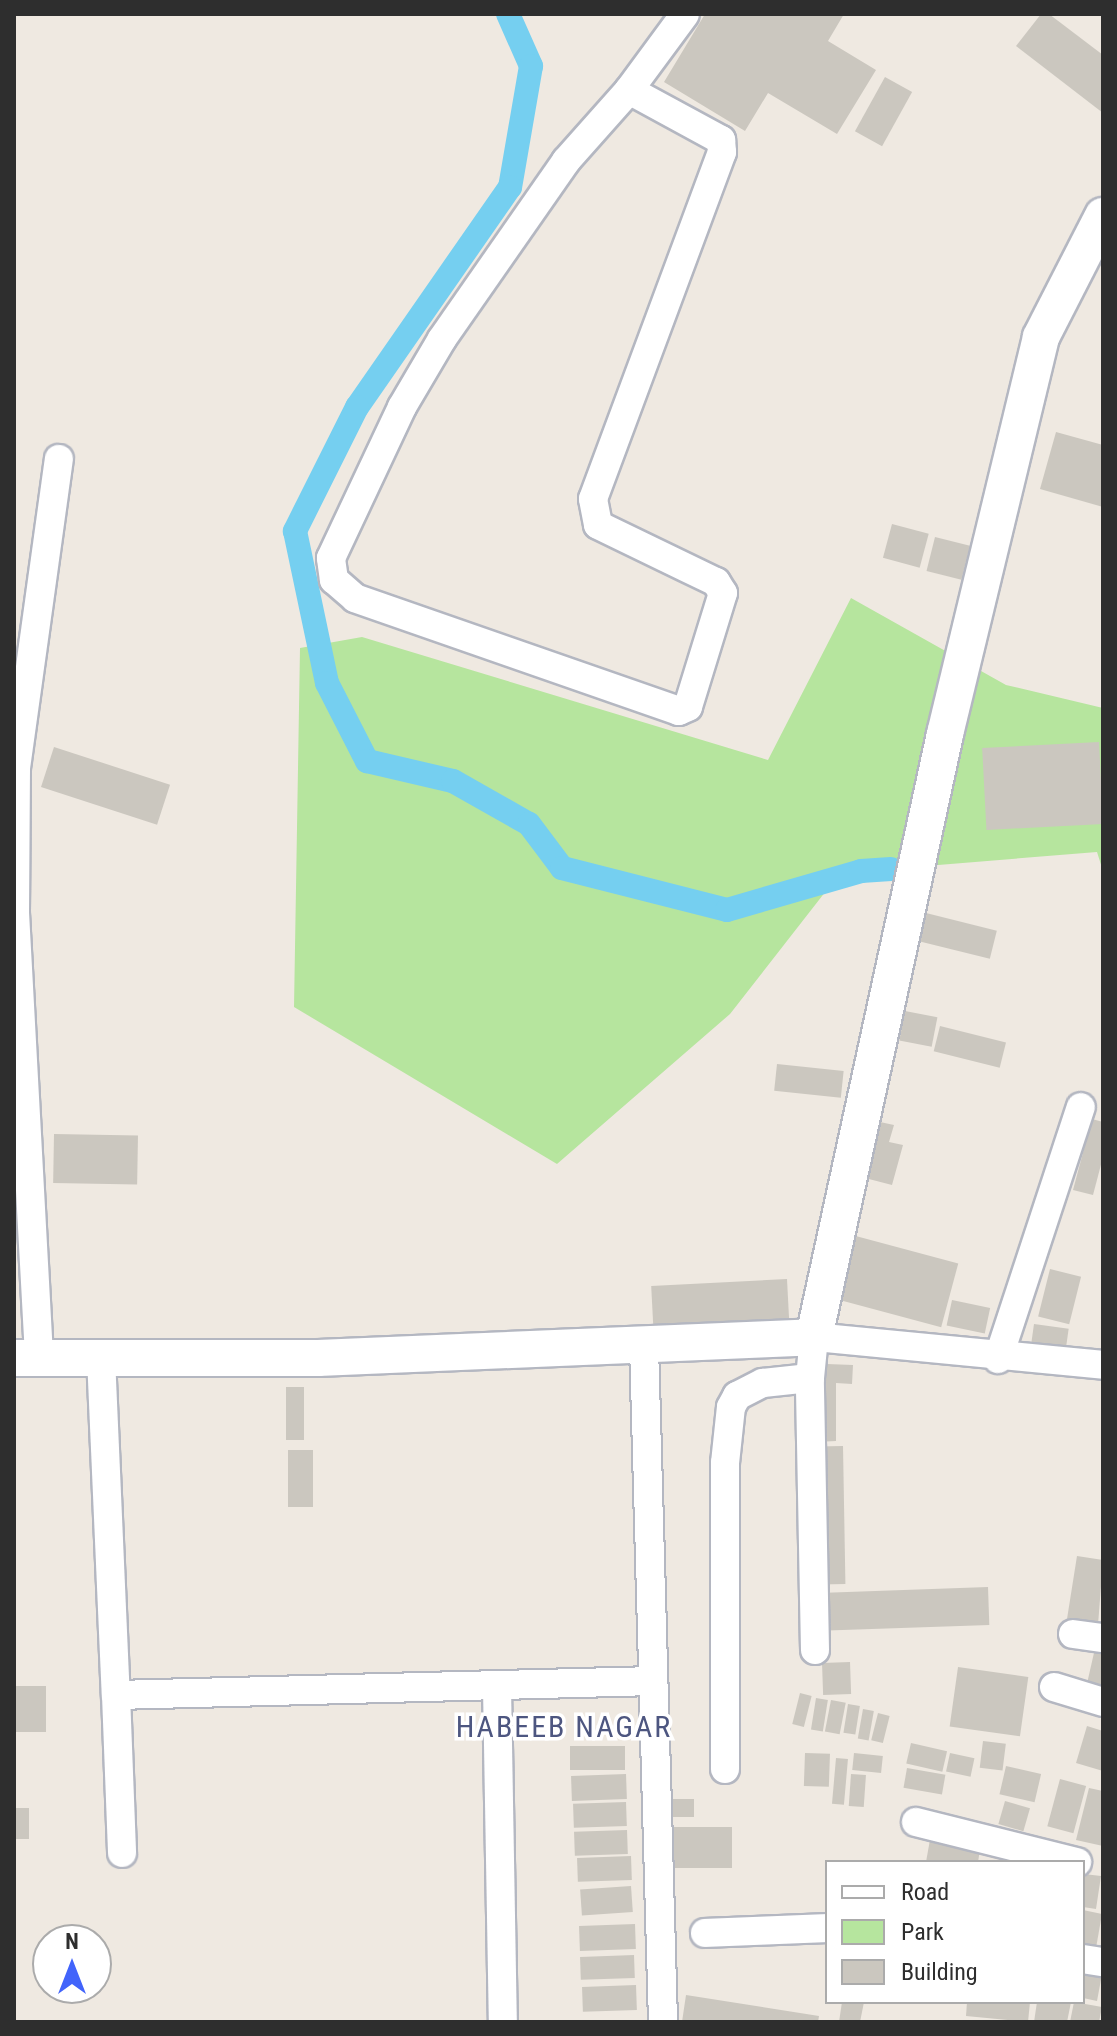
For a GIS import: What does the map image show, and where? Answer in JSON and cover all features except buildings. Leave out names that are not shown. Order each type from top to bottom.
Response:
[{"type":"street","points":[[629,90],[721,140],[722,152],[593,499],[593,520],[598,525],[716,582],[723,593],[688,707],[679,711],[355,598],[334,580],[331,558],[402,407],[442,339],[566,161],[629,90],[685,14]]},
{"type":"street","points":[[815,1650],[810,1378],[814,1337],[945,734],[1041,337],[1103,216]]},
{"type":"street","points":[[59,459],[16,768],[15,911],[26,1357],[318,1358],[814,1337],[998,1359],[1103,1365]]},
{"type":"street","points":[[998,1359],[1081,1107]]},
{"type":"street","points":[[644,1346],[663,2022]]},
{"type":"street","points":[[101,1357],[122,1853]]},
{"type":"street","points":[[725,1769],[725,1463],[731,1407],[737,1396],[763,1383],[810,1378]]},
{"type":"street","points":[[1073,1634],[1103,1638]]},
{"type":"street","points":[[116,1695],[653,1681]]},
{"type":"street","points":[[497,1687],[503,2022]]},
{"type":"street","points":[[1054,1687],[1103,1702]]},
{"type":"street","points":[[916,1822],[1068,1860]]},
{"type":"street","points":[[705,1933],[825,1928]]},
{"type":"green space","points":[[851,598],[1006,685],[1103,708],[1103,871],[1097,852],[840,873],[730,1014],[557,1164],[294,1007],[300,648],[362,637],[768,760]]},
{"type":"waterway","points":[[508,14],[531,66],[510,187],[357,407],[295,531],[327,683],[367,761],[453,781],[529,824],[562,868],[727,910],[861,871],[891,869]]},
{"type":"district","name":"HABEEB NAGAR","points":[[564,1727]]}]
